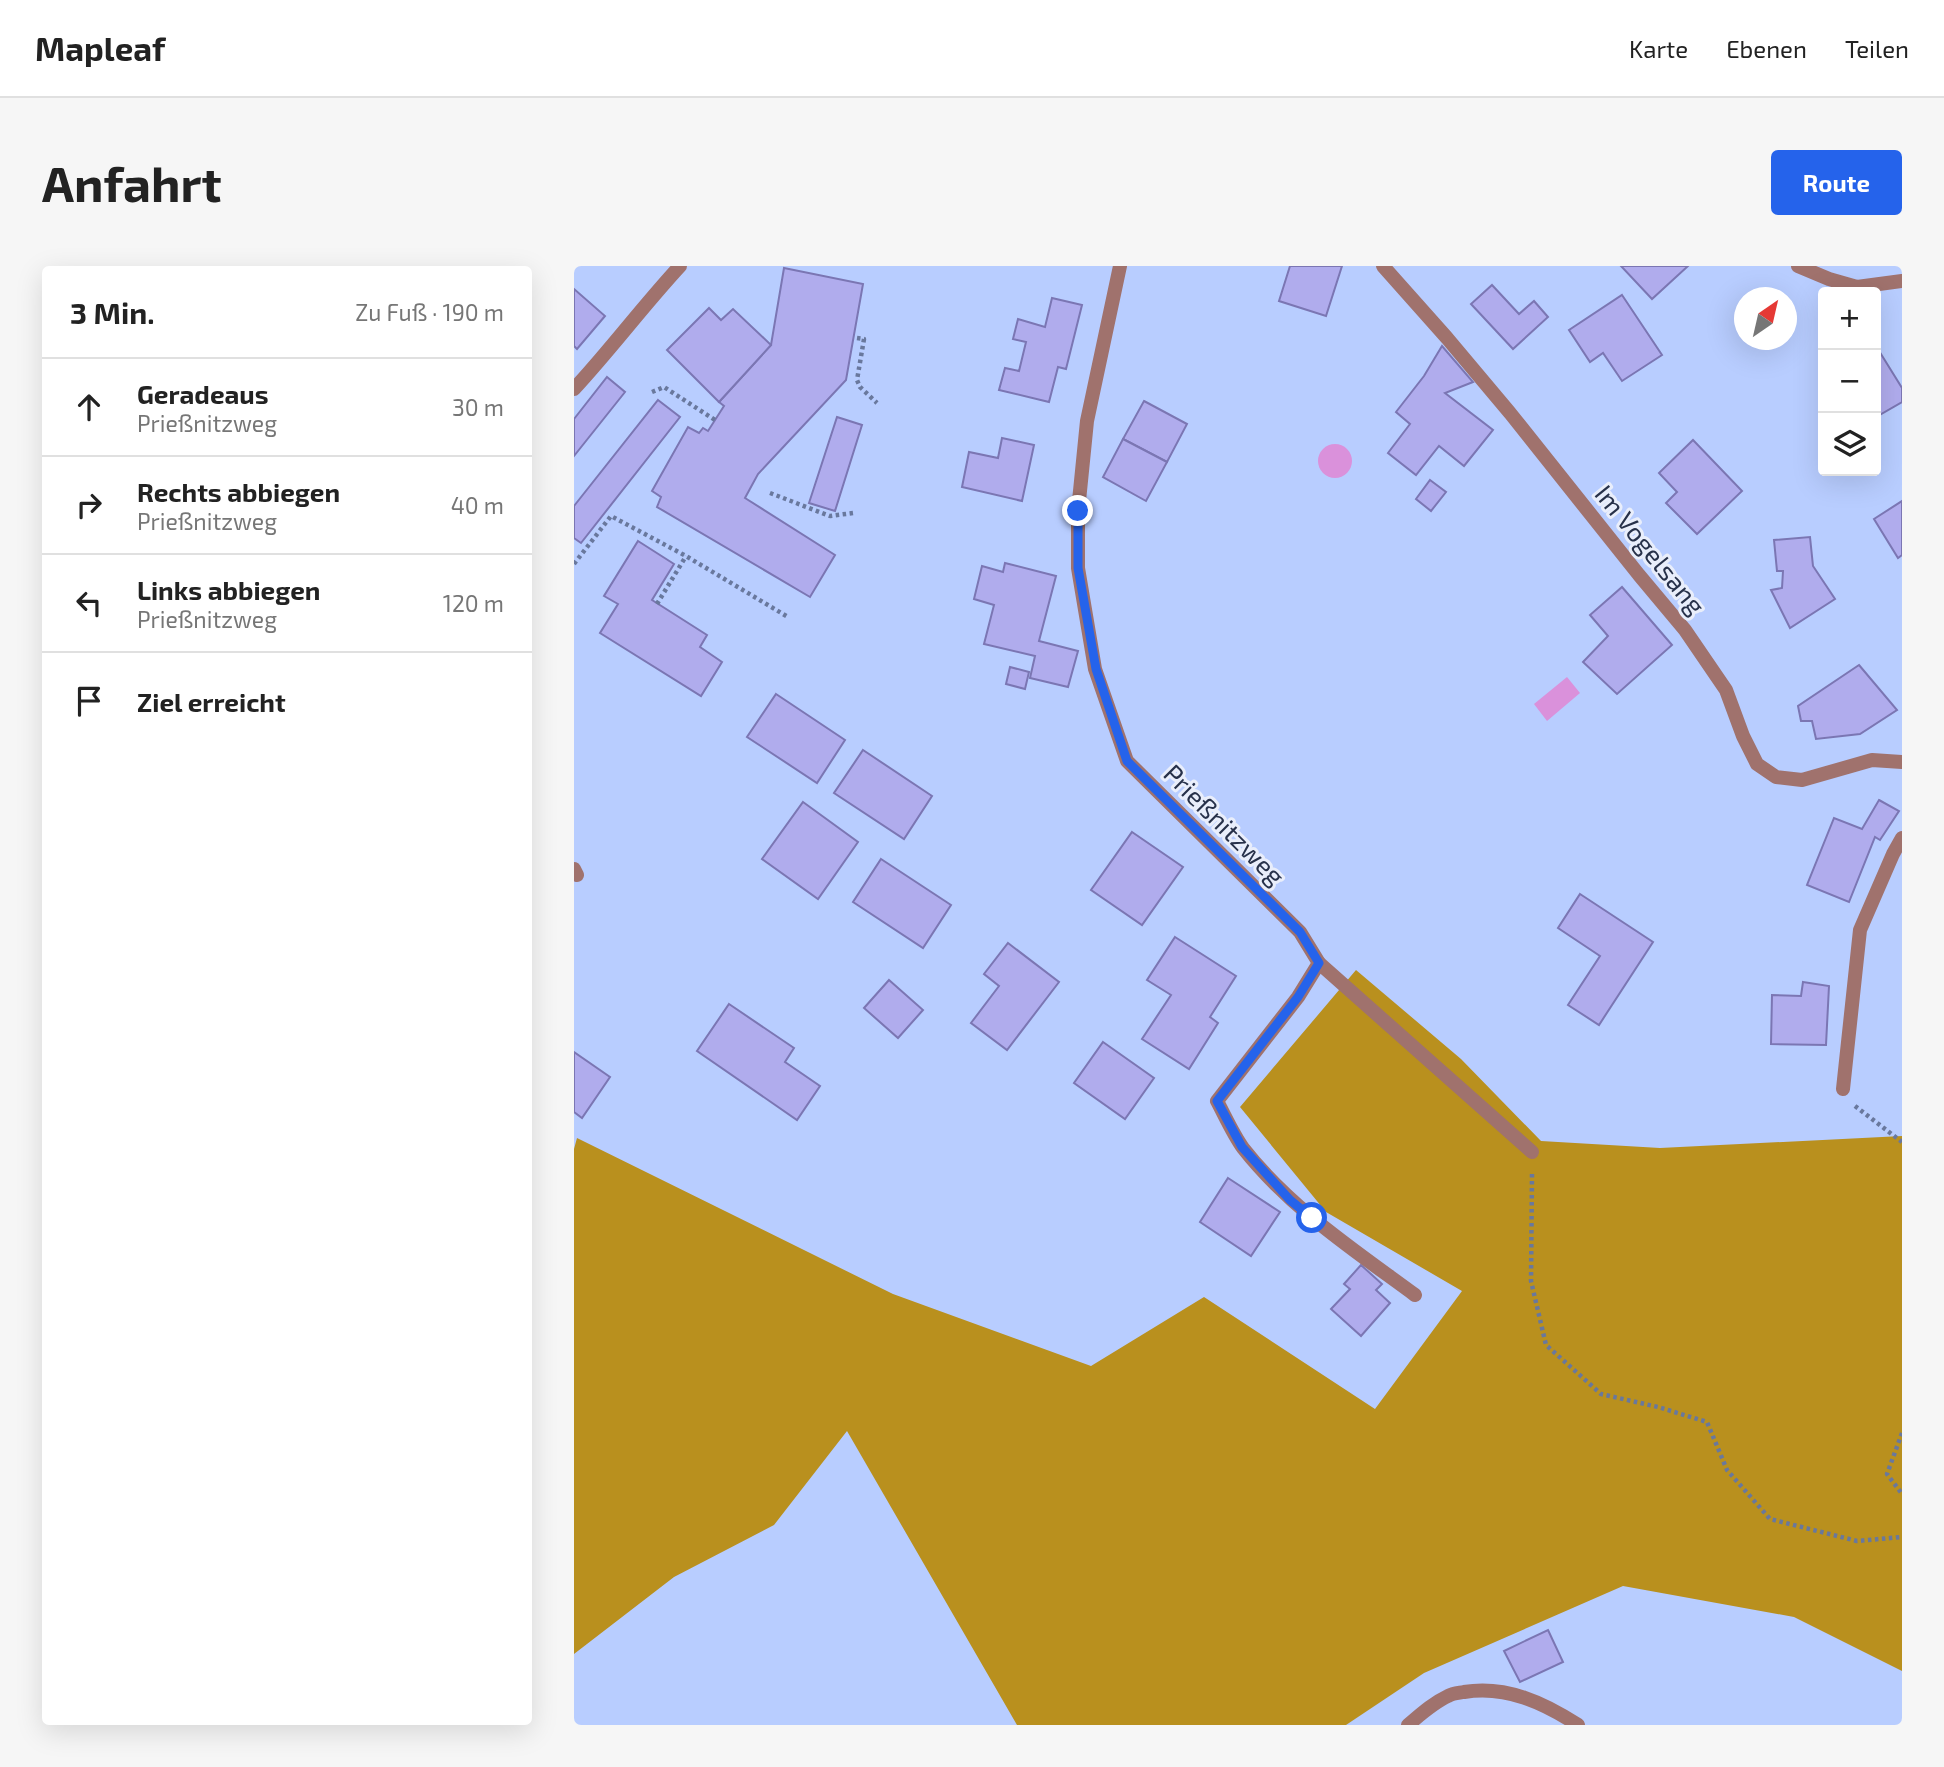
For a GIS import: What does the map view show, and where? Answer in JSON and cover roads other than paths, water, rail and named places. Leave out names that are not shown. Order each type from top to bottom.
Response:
[{"type":"street","points":[[574,389],[680,266]]},
{"type":"street","name":"Prießnitzweg","points":[[1120,266],[1087,421],[1078,511],[1078,568],[1096,669],[1127,761],[1300,932],[1319,963],[1532,1152]]},
{"type":"street","name":"Im Vogelsang","points":[[1383,266],[1510,413],[1685,629],[1727,690],[1743,736],[1757,764],[1776,777],[1802,780],[1871,760],[1902,762]]},
{"type":"street","points":[[1798,266],[1857,287],[1902,281]]},
{"type":"street","points":[[1843,1089],[1860,930],[1902,838]]},
{"type":"street","points":[[1319,963],[1298,997],[1217,1101],[1242,1147],[1290,1200],[1415,1295]]},
{"type":"street","points":[[1408,1725],[1451,1694],[1481,1689],[1514,1694],[1552,1708],[1578,1725]]}]
